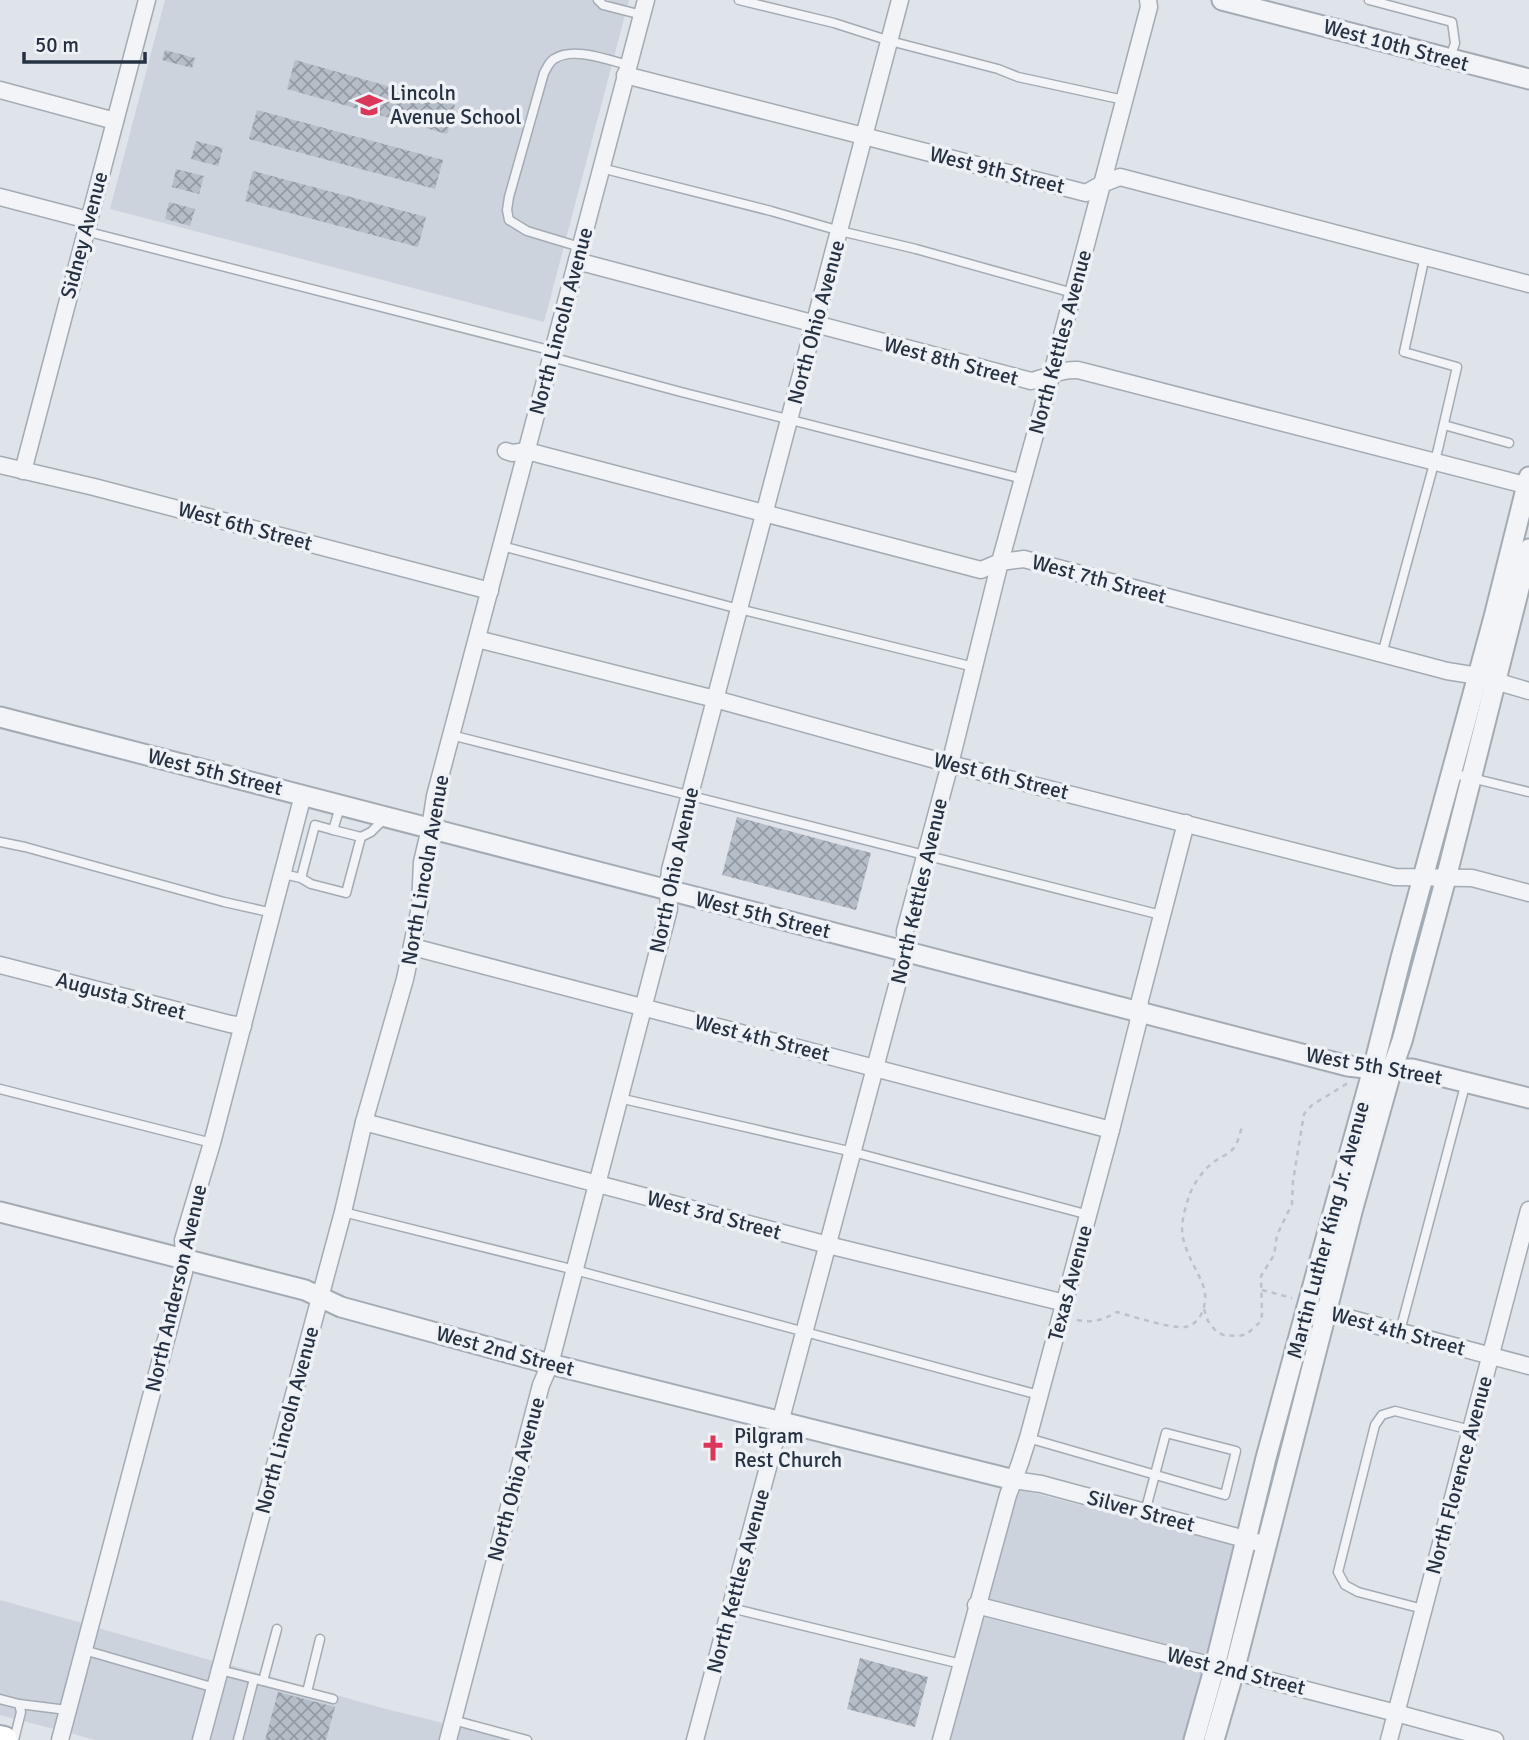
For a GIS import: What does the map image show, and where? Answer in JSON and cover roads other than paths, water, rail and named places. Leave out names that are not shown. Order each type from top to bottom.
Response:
[{"type":"street","name":"Sidney Avenue","points":[[23,471],[147,0]]},
{"type":"street","name":"North Ohio Avenue","points":[[448,1740],[541,1385],[550,1364],[598,1184],[669,909],[670,870],[900,0]]},
{"type":"street","name":"North Kettles Avenue","points":[[695,1740],[906,952],[905,931],[1000,562],[1149,6],[1148,0]]},
{"type":"street","name":"West 10th Street","points":[[1222,0],[1529,79]]},
{"type":"street","name":"North Lincoln Avenue","points":[[201,1740],[343,1212],[364,1122],[405,979],[420,907],[422,862],[435,796],[644,7]]},
{"type":"street","name":"West 9th Street","points":[[627,70],[865,136],[1086,193],[1120,177],[1529,284]]},
{"type":"street","points":[[0,90],[115,121]]},
{"type":"street","points":[[0,197],[87,225]]},
{"type":"street","name":"West 8th Street","points":[[579,254],[814,325],[1031,381],[1066,369],[1077,370],[1434,462],[1528,483]]},
{"type":"street","name":"West 7th Street","points":[[506,451],[527,451],[981,570],[1000,562],[1024,559],[1529,691]]},
{"type":"street","name":"West 6th Street","points":[[0,465],[94,487],[490,591]]},
{"type":"street","name":"Martin Luther King Jr. Avenue","points":[[1214,1740],[1246,1539],[1302,1303],[1382,1069],[1402,1041],[1472,778],[1487,679],[1528,483]]},
{"type":"street","name":"Martin Luther King Jr. Avenue","points":[[1194,1740],[1225,1669],[1267,1544],[1353,1208],[1423,877],[1451,773],[1487,679],[1529,550]]},
{"type":"street","name":"West 6th Street","points":[[477,639],[715,699],[950,764],[1395,877],[1472,878],[1529,893]]},
{"type":"street","name":"West 5th Street","points":[[0,717],[1348,1066],[1412,1069],[1529,1098]]},
{"type":"street","name":"North Anderson Avenue","points":[[60,1740],[180,1286],[185,1261],[183,1240],[212,1143],[303,795]]},
{"type":"street","name":"Texas Avenue","points":[[941,1740],[976,1605],[1008,1495],[1028,1438],[1089,1215],[1138,1023],[1140,1000],[1161,915],[1186,823]]},
{"type":"street","name":"West 4th Street","points":[[413,947],[1111,1130]]},
{"type":"street","name":"Augusta Street","points":[[0,965],[243,1026]]},
{"type":"street","name":"West 3rd Street","points":[[364,1122],[828,1245],[1065,1303]]},
{"type":"street","name":"North Florence Avenue","points":[[1389,1740],[1490,1355],[1526,1231],[1529,1210]]},
{"type":"street","name":"West 2nd Street","points":[[0,1212],[304,1290],[341,1307],[550,1364],[1014,1480]]},
{"type":"street","name":"West 4th Street","points":[[1302,1303],[1529,1366]]},
{"type":"street","name":"Silver Street","points":[[1014,1480],[1041,1484],[1267,1544]]},
{"type":"street","name":"West 2nd Street","points":[[976,1605],[1492,1740]]},
{"type":"lane","points":[[598,0],[603,5],[644,7]]},
{"type":"lane","points":[[739,0],[834,23],[1018,77],[1124,100]]},
{"type":"lane","points":[[1369,0],[1452,22],[1455,43],[1450,59]]},
{"type":"lane","points":[[579,254],[509,220],[509,197],[544,73],[549,64],[555,58],[568,54],[583,54],[627,70]]},
{"type":"lane","points":[[601,168],[916,249],[1073,293]]},
{"type":"lane","points":[[87,225],[790,420],[1024,479]]},
{"type":"lane","points":[[1382,654],[1457,367],[1404,352],[1425,257]]},
{"type":"lane","points":[[1444,425],[1509,443]]},
{"type":"lane","points":[[502,546],[974,667]]},
{"type":"lane","points":[[452,735],[1161,915]]},
{"type":"lane","points":[[1451,773],[1529,792]]},
{"type":"lane","points":[[334,830],[341,805]]},
{"type":"lane","points":[[301,878],[315,825],[361,837],[371,832],[386,817]]},
{"type":"lane","points":[[292,837],[310,842]]},
{"type":"lane","points":[[283,874],[346,893],[361,837]]},
{"type":"lane","points":[[0,842],[273,913]]},
{"type":"lane","points":[[1400,1331],[1466,1082]]},
{"type":"lane","points":[[0,1089],[212,1143]]},
{"type":"lane","points":[[620,1098],[853,1152],[1089,1215]]},
{"type":"lane","points":[[343,1212],[575,1270],[1039,1395]]},
{"type":"lane","points":[[1423,1609],[1359,1592],[1345,1585],[1338,1572],[1375,1425],[1382,1415],[1395,1411],[1471,1430]]},
{"type":"lane","points":[[1028,1438],[1155,1475],[1225,1495],[1236,1451],[1167,1433],[1155,1475],[1145,1512]]},
{"type":"lane","points":[[731,1608],[961,1664]]},
{"type":"lane","points":[[238,1740],[277,1629]]},
{"type":"lane","points":[[307,1692],[320,1639]]},
{"type":"lane","points":[[83,1650],[215,1688]]},
{"type":"lane","points":[[220,1670],[333,1699]]},
{"type":"lane","points":[[0,1699],[67,1710]]},
{"type":"lane","points":[[14,1740],[21,1713],[19,1704]]},
{"type":"lane","points":[[453,1720],[527,1740]]},
{"type":"place","name":"Lincoln Avenue School","points":[[369,105]]},
{"type":"place","name":"Pilgram Rest Church","points":[[713,1448]]}]
